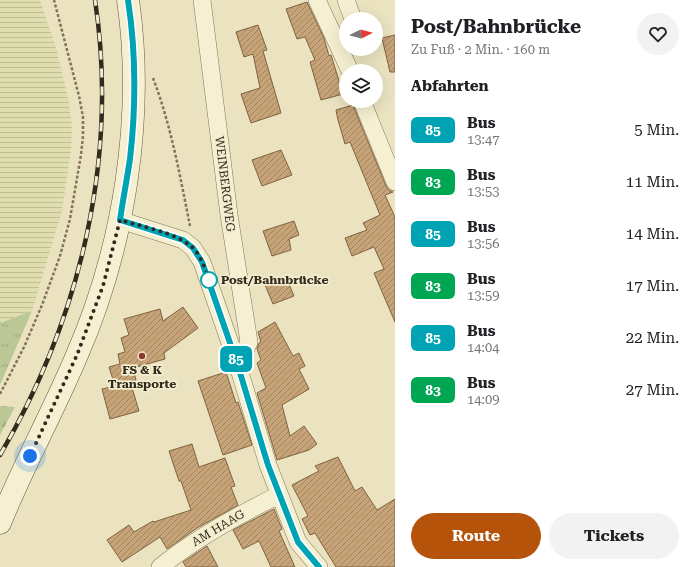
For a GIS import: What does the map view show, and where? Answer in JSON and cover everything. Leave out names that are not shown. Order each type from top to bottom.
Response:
[{"type":"main road","points":[[0,523],[77,355],[103,286],[120,220],[130,159],[134,90],[131,18],[128,0]]},
{"type":"street","name":"WEINBERGWEG","points":[[202,0],[229,215],[248,342],[238,366]]},
{"type":"street","points":[[317,0],[349,62]]},
{"type":"street","points":[[346,0],[350,12]]},
{"type":"street","points":[[365,108],[395,182]]},
{"type":"street","points":[[120,220],[183,240],[193,248],[202,262],[238,366],[268,465],[279,494],[298,542],[319,567]]},
{"type":"street","name":"AM HAAG","points":[[160,567],[178,553],[230,521],[279,494]]},
{"type":"path","points":[[0,394],[24,347],[60,256],[70,219],[81,155],[83,117],[54,0]]},
{"type":"path","points":[[151,73],[159,93],[172,145],[191,230],[193,248]]},
{"type":"shaded area","points":[[0,0],[40,0],[57,51],[68,98],[72,125],[71,150],[62,211],[32,311],[0,323]]},
{"type":"green space","points":[[32,311],[0,385],[0,323]]},
{"type":"green space","points":[[0,406],[15,407],[0,435]]},
{"type":"building","points":[[307,2],[324,38],[329,56],[331,55],[339,81],[339,95],[321,100],[310,62],[315,60],[305,37],[297,39],[286,9]]},
{"type":"building","points":[[258,25],[267,50],[263,51],[281,113],[251,123],[241,94],[260,88],[253,54],[244,57],[236,32]]},
{"type":"building","points":[[395,35],[395,72],[390,72],[383,38]]},
{"type":"building","points":[[343,108],[354,108],[386,186],[393,192],[385,195],[395,217],[395,322],[374,273],[384,269],[374,247],[352,256],[345,238],[367,230],[363,223],[380,215],[350,142],[345,144],[336,110]]},
{"type":"building","points":[[281,150],[292,175],[262,186],[252,160]]},
{"type":"building","points":[[294,221],[299,235],[289,239],[291,250],[272,256],[263,231]]},
{"type":"building","points":[[286,277],[294,296],[273,304],[265,285]]},
{"type":"building","points":[[183,307],[198,328],[164,353],[165,359],[133,368],[136,380],[130,381],[139,411],[110,419],[102,389],[115,386],[109,367],[120,364],[118,354],[125,352],[121,338],[129,335],[124,319],[160,309],[163,321]]},
{"type":"building","points":[[275,322],[293,356],[299,353],[305,366],[299,369],[309,389],[282,405],[290,436],[304,426],[317,444],[309,450],[277,460],[257,393],[266,388],[257,363],[261,360],[257,349],[259,343],[261,342],[258,332]]},
{"type":"building","points":[[226,372],[236,403],[238,402],[252,445],[223,455],[198,381]]},
{"type":"building","points":[[192,444],[199,467],[225,458],[235,486],[231,487],[238,505],[197,528],[167,549],[160,537],[122,562],[107,540],[129,525],[134,532],[153,521],[154,522],[191,510],[169,451]]},
{"type":"building","points":[[338,457],[355,491],[362,487],[377,510],[395,499],[395,567],[336,567],[315,533],[310,535],[302,519],[308,516],[292,485],[319,471],[315,466]]},
{"type":"building","points":[[274,509],[282,529],[279,531],[295,567],[271,567],[259,541],[243,549],[233,530]]},
{"type":"building","points":[[207,546],[218,567],[186,567],[183,562]]},
{"type":"railway","points":[[0,455],[28,403],[52,349],[72,293],[86,236],[97,178],[102,119],[101,59],[95,0]]},
{"type":"bus line","name":"85","points":[[128,0],[131,18],[134,90],[130,159],[120,220],[183,240],[193,248],[202,262],[238,366],[268,465],[279,494],[298,542],[319,567]]},
{"type":"place","name":"Post/Bahnbrücke","points":[[209,280]]},
{"type":"place","name":"FS & K Transporte","points":[[142,356]]},
{"type":"route","points":[[30,456],[77,355],[103,286],[120,220],[183,240],[193,248],[202,262],[209,280]]}]
